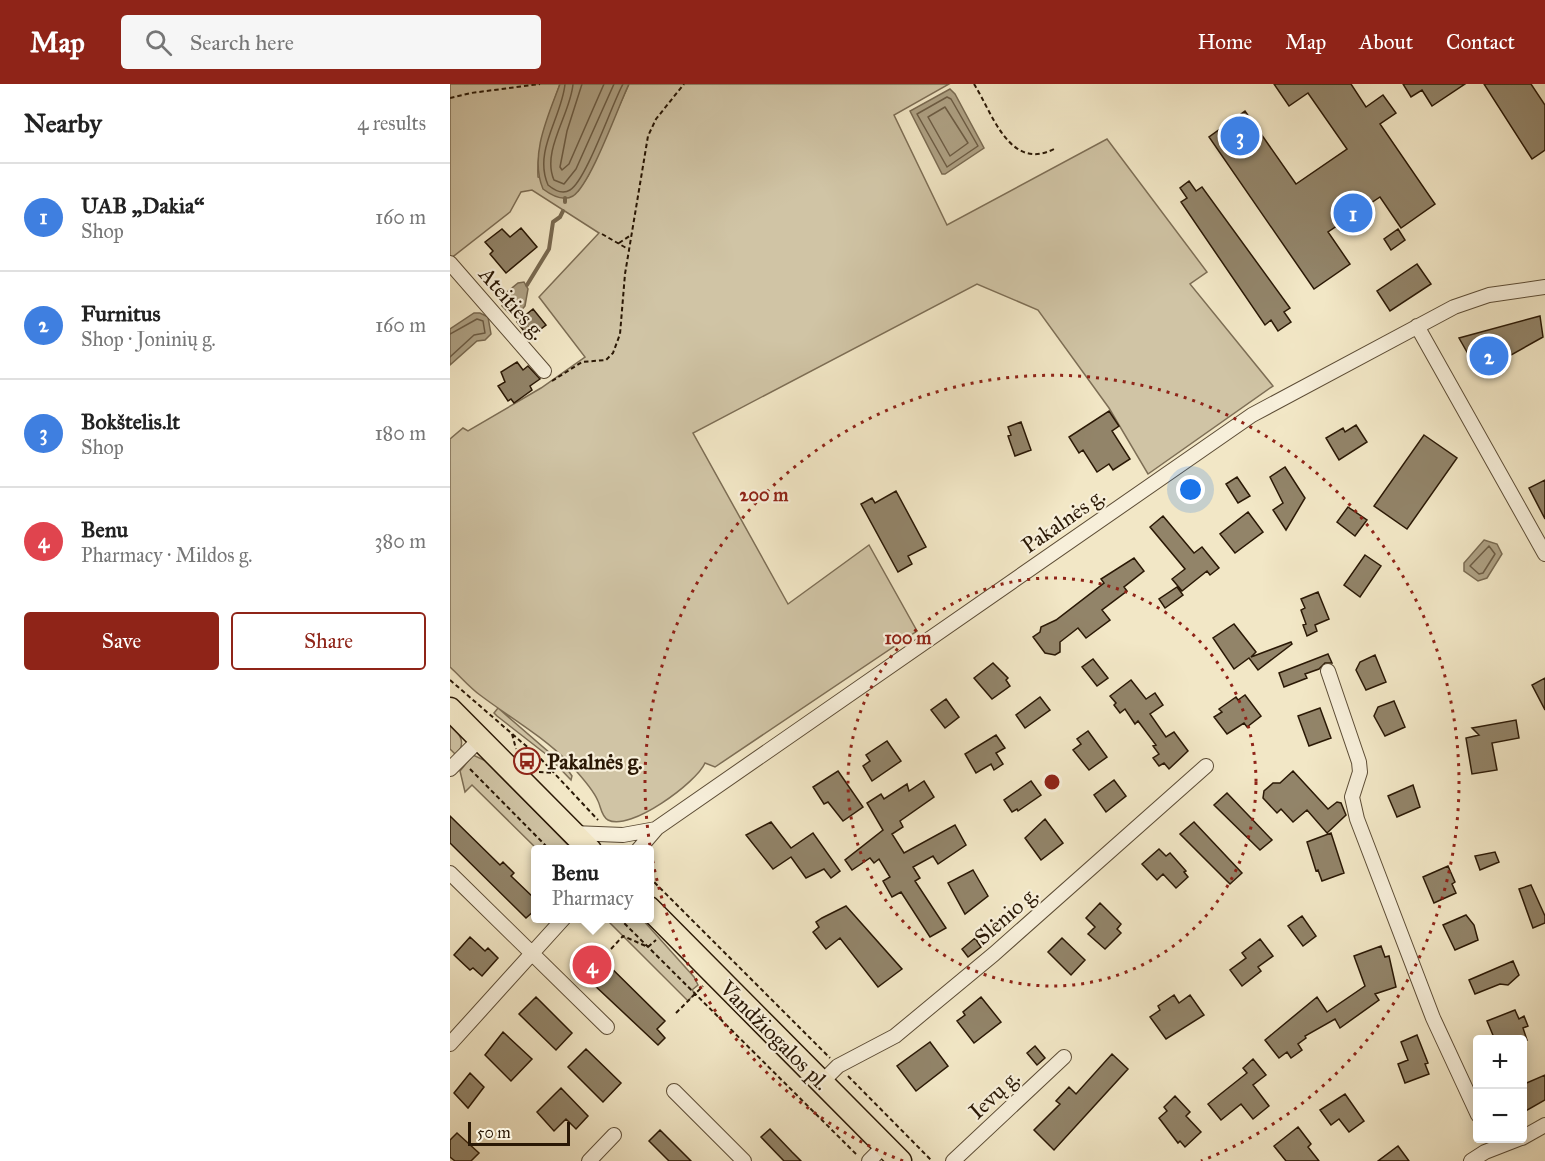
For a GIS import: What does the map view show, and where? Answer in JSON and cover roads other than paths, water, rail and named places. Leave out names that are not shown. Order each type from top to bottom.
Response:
[{"type":"main road","points":[[450,709],[586,845]]},
{"type":"main road","name":"Vandžiogalos pl.","points":[[654,913],[830,1074],[879,1157]]},
{"type":"street","name":"Ateities g.","points":[[450,263],[544,371]]},
{"type":"street","name":"Pakalnės g.","points":[[642,845],[657,828],[1252,415],[1417,326],[1471,300],[1506,292],[1545,287]]},
{"type":"street","points":[[1417,326],[1545,554]]},
{"type":"street","points":[[1328,671],[1359,762],[1360,772],[1352,797],[1358,819],[1444,1043],[1473,1104]]},
{"type":"street","points":[[455,764],[480,739]]},
{"type":"street","name":"Slėnio g.","points":[[830,1074],[890,1039],[994,954],[1206,766]]},
{"type":"street","points":[[573,833],[613,835],[643,833],[657,828]]},
{"type":"street","points":[[450,873],[607,1028]]},
{"type":"street","points":[[450,1044],[560,923]]},
{"type":"street","name":"Ievų g.","points":[[953,1161],[1064,1057]]},
{"type":"street","points":[[674,1091],[744,1161]]},
{"type":"street","points":[[1527,1135],[1545,1125]]},
{"type":"street","points":[[589,1161],[614,1136]]},
{"type":"street","points":[[1472,1161],[1491,1144]]},
{"type":"water","points":[[560,84],[629,84],[588,177],[580,189],[569,198],[561,198],[543,189],[539,176],[538,163],[542,136]]},
{"type":"water","points":[[950,89],[955,94],[984,148],[942,174],[910,111]]},
{"type":"water","points":[[524,282],[528,289],[525,306],[519,313],[510,314],[502,306],[501,297],[518,283]]},
{"type":"water","points":[[474,313],[488,317],[491,334],[485,340],[477,341],[450,365],[450,329]]},
{"type":"water","points":[[1484,540],[1497,544],[1502,554],[1487,578],[1478,581],[1464,571],[1464,563]]},
{"type":"waterway","points":[[527,285],[549,249],[553,222],[560,217],[563,211]]},
{"type":"place","name":"Bokštelis.lt","points":[[1240,136]]},
{"type":"place","name":"UAB „Dakia“","points":[[1353,213]]},
{"type":"place","name":"Furnitus","points":[[1489,356]]},
{"type":"place","name":"Pakalnės g.","points":[[527,761]]},
{"type":"place","name":"Benu","points":[[592,965]]}]
